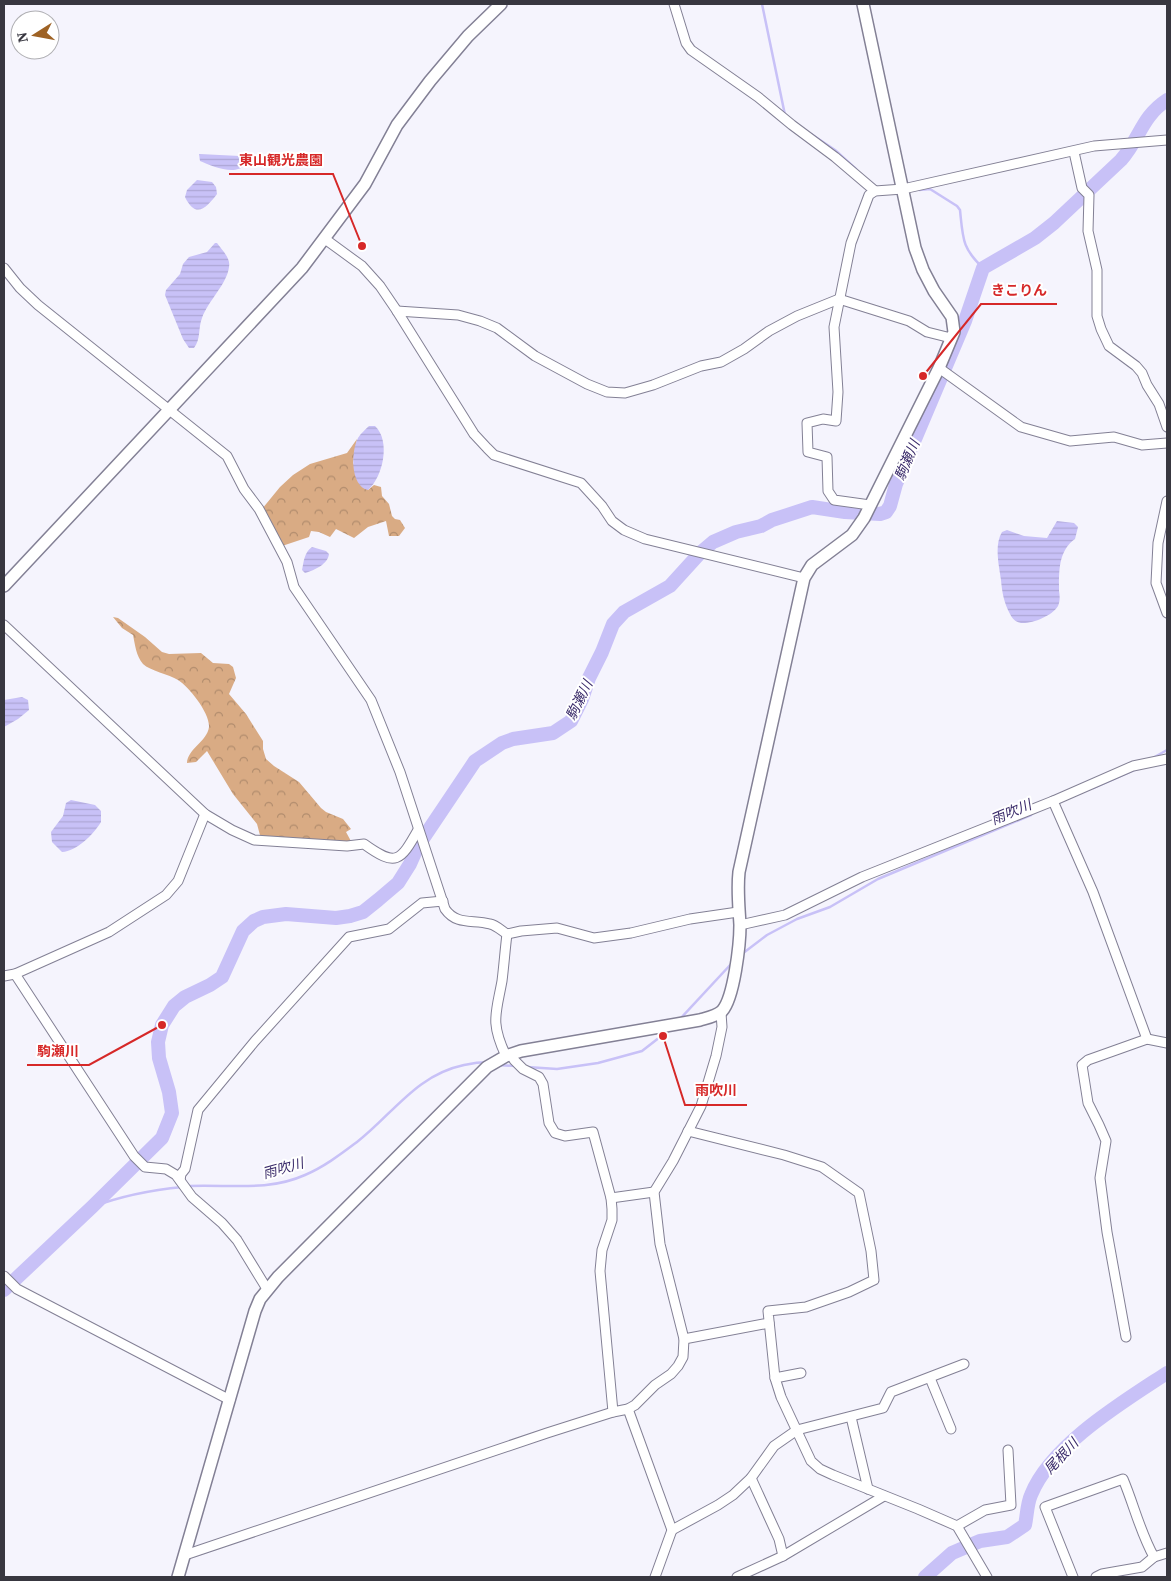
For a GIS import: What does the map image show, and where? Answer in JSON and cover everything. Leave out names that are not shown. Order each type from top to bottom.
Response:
[{"type":"street","points":[[4,586],[302,268],[365,184],[397,126],[430,81],[468,36],[501,4]]},
{"type":"street","points":[[674,4],[686,43],[691,50],[758,96],[792,125],[835,156],[875,191]]},
{"type":"street","points":[[185,1555],[613,1412],[628,1409],[635,1405],[678,1366],[683,1357],[684,1339],[660,1244],[654,1192],[674,1161],[701,1106],[716,1056],[722,1027],[721,1013],[731,992],[736,964],[740,925],[738,881],[744,847],[804,578],[812,566],[852,535],[868,510],[939,368],[954,326],[952,317],[934,291],[923,270],[915,248],[863,4]]},
{"type":"street","points":[[868,510],[834,500],[828,491],[827,457],[808,452],[807,423],[823,420],[836,421],[838,392],[834,326],[851,243],[869,195],[875,191],[903,189],[1094,146],[1167,140]]},
{"type":"street","points":[[1074,152],[1086,192],[1088,231],[1097,270],[1097,316],[1101,329],[1110,346],[1142,373],[1151,393],[1159,404],[1167,428]]},
{"type":"street","points":[[325,239],[352,258],[371,275],[397,311],[474,434],[494,455],[521,465],[574,479],[586,486],[612,521],[624,530],[645,539],[804,578]]},
{"type":"street","points":[[4,268],[20,288],[38,305],[226,456],[244,489],[259,509],[287,562],[294,586],[371,700],[400,772],[419,832],[450,916],[462,921],[492,924],[507,934],[557,928],[594,938],[631,933],[690,919],[738,912]]},
{"type":"street","points":[[397,311],[458,314],[497,328],[535,356],[587,384],[607,392],[625,393],[654,385],[700,366],[721,362],[744,349],[769,331],[797,316],[839,299],[909,321],[927,332],[951,338]]},
{"type":"street","points":[[939,368],[1022,427],[1070,441],[1114,437],[1142,445],[1167,443]]},
{"type":"street","points":[[1167,501],[1158,543],[1156,582],[1167,613]]},
{"type":"street","points":[[4,625],[205,814],[232,830],[254,840],[347,846],[364,844],[380,855],[392,858],[403,854],[419,832]]},
{"type":"street","points":[[740,925],[785,915],[862,877],[1053,801],[1133,766],[1167,759]]},
{"type":"street","points":[[1053,801],[1093,892],[1147,1039]]},
{"type":"street","points":[[4,976],[15,974],[109,932],[166,894],[178,881],[205,814]]},
{"type":"street","points":[[183,1184],[181,1174],[185,1169],[198,1110],[255,1041],[349,937],[389,929],[422,903],[443,901]]},
{"type":"street","points":[[507,934],[502,981],[495,1012],[498,1035],[508,1057],[539,1077],[549,1123],[556,1133],[565,1136],[593,1132],[611,1198],[612,1220],[602,1250],[600,1271],[613,1412]]},
{"type":"street","points":[[15,974],[137,1160],[144,1167],[166,1169],[176,1175],[192,1197],[237,1240],[267,1289]]},
{"type":"street","points":[[178,1577],[255,1311],[267,1289],[486,1067],[508,1057],[700,1020],[721,1013]]},
{"type":"street","points":[[1126,1337],[1107,1232],[1100,1178],[1106,1141],[1088,1103],[1082,1065],[1088,1060],[1147,1039],[1167,1043]]},
{"type":"street","points":[[688,1131],[822,1166],[859,1193],[871,1251],[874,1280],[849,1292],[806,1308],[768,1311],[775,1378],[781,1397],[812,1460],[820,1470],[957,1526],[986,1577]]},
{"type":"street","points":[[611,1198],[654,1192]]},
{"type":"street","points":[[6,1277],[17,1289],[230,1400]]},
{"type":"street","points":[[684,1339],[769,1323]]},
{"type":"street","points":[[672,1530],[718,1505],[733,1494],[751,1478],[774,1446],[797,1430],[883,1408],[891,1392],[964,1364]]},
{"type":"street","points":[[775,1378],[800,1373]]},
{"type":"street","points":[[930,1378],[951,1429]]},
{"type":"street","points":[[628,1409],[672,1530],[655,1577]]},
{"type":"street","points":[[851,1416],[868,1489]]},
{"type":"street","points":[[957,1526],[985,1510],[1011,1505],[1008,1450]]},
{"type":"street","points":[[751,1478],[779,1539],[783,1556]]},
{"type":"street","points":[[1072,1577],[1045,1507],[1123,1480],[1132,1500],[1144,1540],[1154,1557]]},
{"type":"street","points":[[737,1577],[783,1556],[884,1496]]},
{"type":"street","points":[[1096,1577],[1102,1574],[1142,1567],[1154,1557],[1167,1553]]},
{"type":"green space","points":[[357,439],[353,463],[368,490],[374,485],[381,487],[382,496],[389,504],[392,516],[400,520],[405,528],[399,536],[389,536],[386,521],[368,527],[354,538],[336,529],[330,537],[311,531],[309,537],[282,546],[262,509],[280,487],[293,475],[310,464],[347,453]]},
{"type":"green space","points":[[113,617],[118,618],[145,637],[162,652],[169,654],[201,653],[213,663],[229,664],[233,667],[236,678],[229,694],[246,714],[263,741],[266,759],[299,782],[326,812],[343,819],[351,829],[346,832],[352,843],[261,839],[257,824],[233,794],[207,751],[196,762],[187,763],[191,753],[208,732],[208,721],[203,708],[188,688],[178,680],[150,669],[143,664],[137,654],[133,635],[122,628]]},
{"type":"shaded area","points":[[199,154],[240,156],[244,160],[245,165],[235,170],[223,169],[200,161]]},
{"type":"shaded area","points":[[197,180],[212,182],[216,187],[217,194],[205,207],[197,210],[189,204],[185,197],[187,190]]},
{"type":"shaded area","points":[[217,243],[229,260],[228,273],[205,312],[196,345],[194,348],[189,348],[183,339],[165,295],[166,290],[180,274],[183,264],[189,257],[207,252]]},
{"type":"shaded area","points":[[369,426],[375,426],[380,433],[384,449],[378,477],[368,490],[358,482],[353,459],[358,438]]},
{"type":"shaded area","points":[[1057,521],[1074,523],[1078,527],[1075,539],[1069,544],[1062,556],[1059,577],[1059,604],[1055,610],[1041,619],[1026,623],[1014,620],[1006,606],[1002,589],[998,543],[1002,532],[1007,530],[1024,536],[1047,538]]},
{"type":"shaded area","points":[[312,547],[326,551],[329,554],[328,558],[320,566],[305,573],[302,570],[304,560],[307,552]]},
{"type":"shaded area","points":[[22,697],[28,700],[29,710],[4,727],[4,700]]},
{"type":"shaded area","points":[[71,800],[95,805],[101,811],[101,822],[84,842],[73,849],[62,852],[52,842],[51,832],[63,816],[66,803]]},
{"type":"waterway","points":[[762,4],[785,115]]},
{"type":"waterway","name":"駒瀬川","points":[[4,1290],[162,1138],[172,1113],[169,1092],[159,1058],[158,1042],[162,1025],[174,1006],[185,997],[222,977],[243,931],[254,921],[263,917],[286,914],[336,918],[350,916],[363,912],[378,900],[398,883],[410,864],[418,846],[475,761],[502,743],[513,739],[553,733],[571,721],[613,624],[624,612],[670,586],[700,553],[713,542],[736,532],[761,526],[772,520],[812,507],[845,512],[880,514],[886,512],[965,321],[983,268],[1035,238],[1054,223],[1121,160],[1146,121],[1167,100]]},
{"type":"waterway","points":[[811,134],[835,150],[856,169]]},
{"type":"waterway","points":[[919,190],[930,189],[957,206],[960,210],[963,236],[967,249],[983,268]]},
{"type":"waterway","name":"雨吹川","points":[[1151,759],[1167,750]]},
{"type":"waterway","name":"雨吹川","points":[[1093,788],[1134,770]]},
{"type":"waterway","name":"雨吹川","points":[[742,954],[767,935],[797,919],[830,907],[878,879],[1031,815]]},
{"type":"waterway","name":"雨吹川","points":[[680,1019],[732,963]]},
{"type":"waterway","name":"雨吹川","points":[[527,1067],[557,1069],[598,1063],[642,1051],[669,1030]]},
{"type":"waterway","name":"雨吹川","points":[[188,1186],[276,1184],[305,1175],[339,1156],[370,1131],[406,1097],[432,1077],[464,1065],[478,1062],[486,1063]]},
{"type":"waterway","name":"雨吹川","points":[[497,1065],[516,1066]]},
{"type":"waterway","name":"雨吹川","points":[[92,1207],[136,1194],[183,1187]]},
{"type":"waterway","name":"尾根川","points":[[925,1577],[952,1553],[980,1541],[1007,1537],[1025,1525],[1031,1495],[1054,1459],[1090,1426],[1167,1373]]},
{"type":"place","name":"東山観光農園","points":[[362,246]]},
{"type":"place","name":"きこりん","points":[[923,376]]},
{"type":"place","name":"駒瀬川","points":[[162,1025]]},
{"type":"place","name":"雨吹川","points":[[663,1036]]}]
